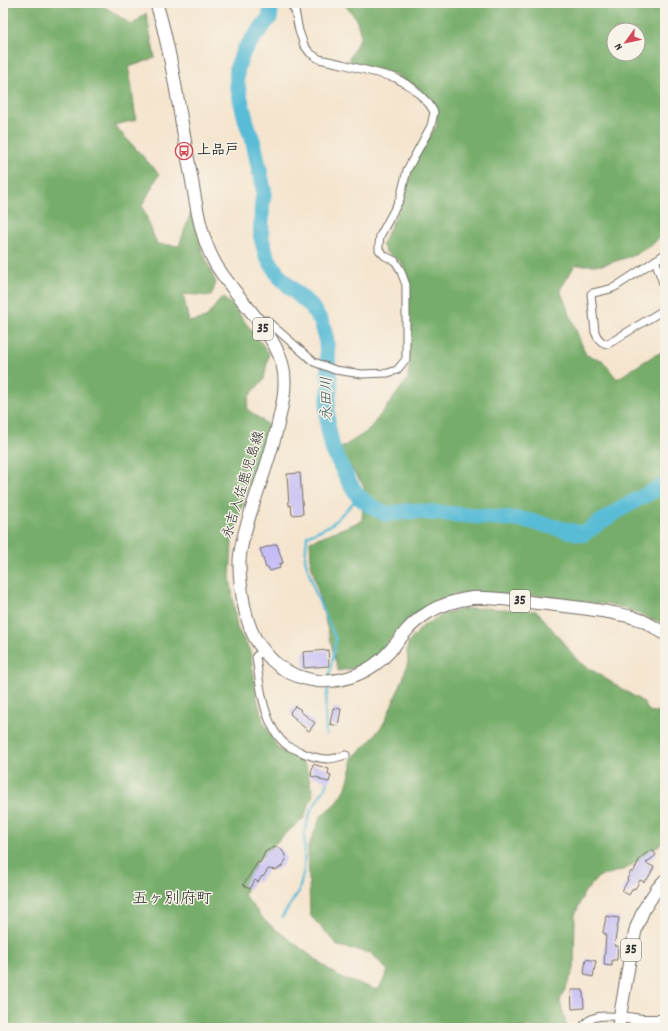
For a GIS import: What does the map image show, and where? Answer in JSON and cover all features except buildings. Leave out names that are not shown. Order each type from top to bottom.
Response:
[{"type":"main road","name":"永吉入佐鹿児島線","points":[[156,3],[161,18],[173,72],[197,212],[207,248],[227,282],[259,321],[275,347],[284,371],[284,401],[274,442],[244,535],[240,555],[239,571],[246,613],[255,639],[267,655],[282,668],[298,676],[309,679],[330,682],[350,677],[368,670],[378,663],[389,653],[408,628],[431,611],[453,602],[469,598],[485,598],[575,606],[633,617],[649,623],[665,634]]},
{"type":"main road","name":"35","points":[[619,1022],[636,928],[644,909],[657,889],[665,880]]},
{"type":"street","points":[[259,321],[266,320],[314,362],[335,370],[362,374],[388,373],[397,370],[406,358],[406,285],[395,261],[385,256],[379,250],[380,236],[400,199],[407,170],[431,126],[434,112],[429,104],[413,88],[396,78],[319,59],[310,53],[304,45],[299,31],[295,11],[290,3]]},
{"type":"street","points":[[665,254],[615,287],[591,294],[595,332],[604,344],[608,344],[665,309]]},
{"type":"street","points":[[655,260],[665,289]]},
{"type":"street","points":[[267,655],[256,656],[262,698],[269,720],[276,734],[287,745],[305,754],[329,759],[346,755]]},
{"type":"street","points":[[582,1028],[588,1021],[594,1018],[609,1015],[619,1022],[665,1020]]},
{"type":"green space","points":[[3,3],[99,3],[132,25],[146,13],[155,58],[129,67],[136,120],[114,125],[159,174],[142,206],[157,244],[179,246],[191,212],[202,250],[216,283],[211,296],[183,294],[189,322],[206,318],[222,297],[232,305],[269,353],[264,379],[249,396],[247,409],[268,425],[232,542],[230,578],[237,628],[250,651],[257,697],[263,721],[278,749],[297,756],[306,767],[313,794],[304,818],[256,862],[244,895],[266,922],[339,977],[378,990],[388,971],[371,953],[338,946],[310,915],[308,847],[321,816],[338,801],[346,788],[352,767],[352,758],[368,744],[384,723],[403,679],[408,661],[408,643],[423,626],[444,614],[464,609],[482,608],[537,611],[579,662],[643,702],[649,711],[665,714],[665,841],[626,869],[598,877],[584,893],[575,915],[574,969],[560,1001],[567,1028],[3,1028]]},
{"type":"green space","points":[[343,3],[665,3],[665,231],[653,244],[635,255],[603,265],[575,265],[560,290],[586,355],[602,360],[617,379],[653,356],[665,351],[665,624],[618,606],[541,596],[465,593],[435,600],[408,620],[379,652],[369,660],[355,668],[338,671],[311,563],[310,541],[362,521],[364,486],[338,450],[368,431],[408,379],[409,354],[407,275],[402,263],[386,252],[382,244],[404,200],[414,163],[437,125],[436,106],[396,74],[355,64],[350,61],[350,57],[361,36],[356,18]]},
{"type":"waterway","name":"永田川","points":[[271,3],[270,17],[244,50],[237,68],[237,82],[240,97],[254,145],[264,191],[261,236],[266,255],[278,275],[311,306],[322,323],[326,338],[330,385],[327,409],[328,427],[333,450],[349,482],[359,497],[371,506],[386,514],[413,511],[525,520],[583,534],[643,496],[665,485]]},
{"type":"waterway","points":[[329,677],[336,639],[316,595],[305,559],[307,536],[331,525],[359,497]]},
{"type":"waterway","points":[[326,735],[325,711],[328,684]]},
{"type":"waterway","points":[[282,917],[299,891],[304,869],[305,830],[311,810],[328,783]]},
{"type":"place","name":"上品戸","points":[[184,151]]},
{"type":"district","name":"五ヶ別府町","points":[[172,899]]}]
